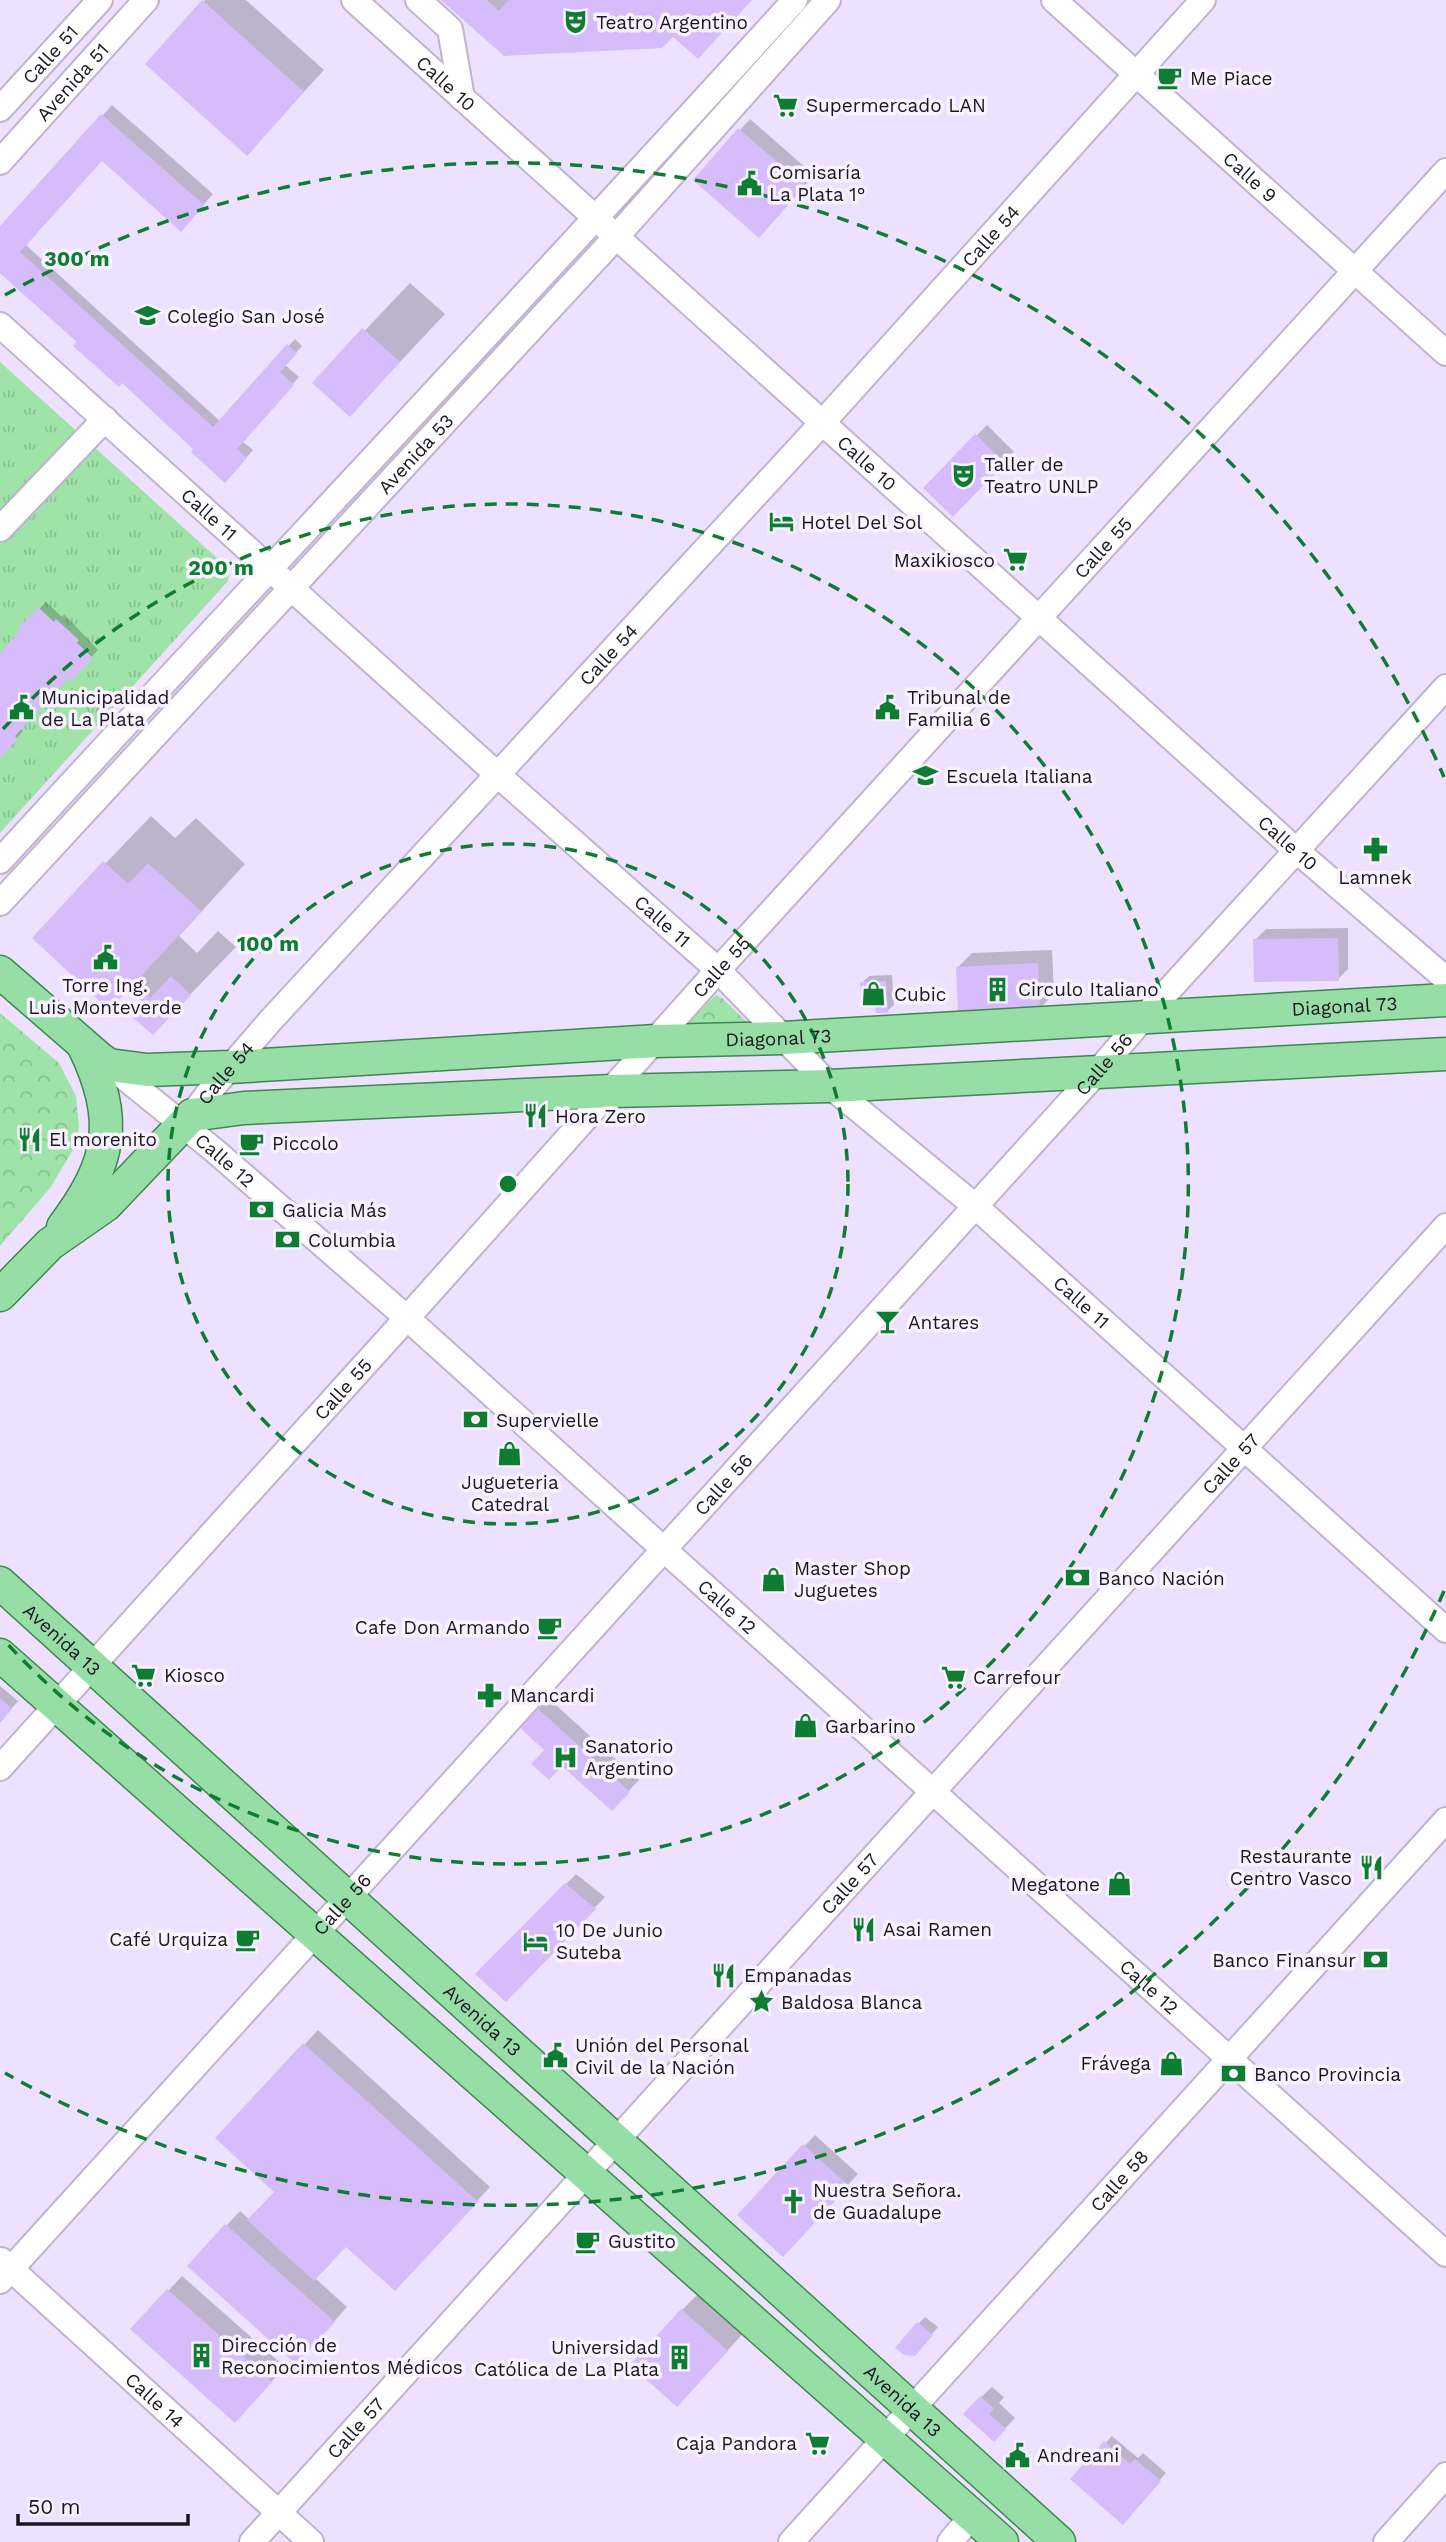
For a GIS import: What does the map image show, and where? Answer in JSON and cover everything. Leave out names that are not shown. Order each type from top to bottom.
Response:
[{"type":"main road","name":"Calle 12","points":[[0,972],[84,1047],[110,1065]]},
{"type":"main road","name":"Diagonal 73","points":[[110,1065],[147,1070],[230,1068],[656,1041],[783,1038],[1446,1000]]},
{"type":"main road","points":[[50,1244],[81,1203],[94,1180],[105,1144],[104,1096],[98,1075],[84,1047]]},
{"type":"main road","points":[[188,1119],[244,1108],[612,1091],[830,1086],[1446,1054]]},
{"type":"main road","name":"Calle 54","points":[[0,1295],[50,1244],[106,1205],[188,1119]]},
{"type":"main road","name":"Avenida 13","points":[[0,1583],[1059,2542]]},
{"type":"main road","name":"Avenida 13","points":[[0,1655],[1002,2542]]},
{"type":"street","name":"Calle 51","points":[[0,109],[100,0]]},
{"type":"street","name":"Avenida 51","points":[[0,162],[146,0]]},
{"type":"street","name":"Calle 10","points":[[354,0],[1297,851],[1446,979]]},
{"type":"street","points":[[418,0],[450,29],[462,97]]},
{"type":"street","name":"Avenida 53","points":[[0,861],[270,567],[597,219],[795,0]]},
{"type":"street","name":"Avenida 53","points":[[0,903],[616,237],[828,0]]},
{"type":"street","name":"Calle 9","points":[[1054,0],[1446,354]]},
{"type":"street","name":"Calle 54","points":[[188,1119],[271,1020],[822,422],[1203,0]]},
{"type":"street","name":"Calle 55","points":[[0,1768],[612,1091],[718,970],[1446,171]]},
{"type":"street","name":"Calle 11","points":[[0,325],[718,970],[830,1086],[975,1206],[1446,1630]]},
{"type":"street","points":[[0,529],[106,419]]},
{"type":"street","name":"Calle 56","points":[[4,2270],[348,1898],[1446,687]]},
{"type":"street","name":"Calle 12","points":[[110,1065],[188,1119],[1446,2254]]},
{"type":"street","name":"Calle 57","points":[[252,2542],[1446,1226]]},
{"type":"street","name":"Calle 58","points":[[791,2542],[1446,1820]]},
{"type":"street","name":"Calle 14","points":[[4,2270],[311,2542]]},
{"type":"street","points":[[1385,2542],[1446,2475]]},
{"type":"street","points":[[950,2542],[972,2516]]},
{"type":"green space","points":[[0,362],[227,567],[229,574],[228,581],[0,833]]},
{"type":"green space","points":[[716,995],[722,998],[751,1026],[684,1026]]},
{"type":"green space","points":[[0,1013],[59,1063],[76,1096],[79,1126],[76,1145],[50,1188],[0,1246]]},
{"type":"building","points":[[202,0],[304,92],[247,156],[145,64]]},
{"type":"building","name":"Teatro Argentino","points":[[441,0],[487,0],[499,11],[509,0],[752,0],[698,59],[673,37],[662,48],[504,56]]},
{"type":"building","points":[[101,114],[204,205],[181,232],[102,161],[20,252],[213,427],[287,344],[297,353],[280,372],[294,385],[237,449],[247,458],[225,483],[191,452],[193,449],[122,383],[119,387],[73,346],[77,342],[0,273],[0,226]]},
{"type":"building","name":"Comisaría La Plata 1°","points":[[738,128],[805,186],[759,238],[693,180]]},
{"type":"building","points":[[362,328],[400,362],[350,417],[312,383]]},
{"type":"building","name":"Taller de Teatro UNLP","points":[[975,434],[1005,463],[953,517],[923,488]]},
{"type":"building","name":"Municipalidad de La Plata","points":[[38,607],[79,640],[77,643],[93,658],[72,680],[69,678],[15,736],[18,739],[0,758],[0,653]]},
{"type":"building","name":"Torre Ing. Luis Monteverde","points":[[103,861],[128,884],[148,863],[201,911],[134,984],[150,998],[171,976],[191,995],[153,1035],[132,1017],[144,1005],[128,990],[109,1010],[32,938]]},
{"type":"building","points":[[1338,938],[1339,981],[1254,982],[1253,939]]},
{"type":"building","name":"Circulo Italiano","points":[[1038,963],[1040,1010],[958,1015],[956,967]]},
{"type":"building","name":"Cubic","points":[[886,981],[888,1013],[876,1013],[875,1007],[862,1007],[860,982]]},
{"type":"building","points":[[0,1698],[12,1709],[0,1723]]},
{"type":"building","name":"Sanatorio Argentino","points":[[536,1707],[630,1792],[612,1811],[562,1766],[549,1780],[531,1764],[544,1750],[519,1727]]},
{"type":"building","name":"10 De Junio Suteba","points":[[565,1883],[596,1909],[506,2002],[475,1974]]},
{"type":"building","points":[[303,2043],[478,2202],[395,2291],[346,2247],[314,2281],[247,2220],[274,2192],[215,2138]]},
{"type":"building","name":"Nuestra Señora. de Guadalupe","points":[[803,2144],[849,2186],[783,2257],[737,2215]]},
{"type":"building","points":[[225,2224],[335,2322],[296,2364],[187,2266]]},
{"type":"building","name":"Dirección de Reconocimientos Médicos","points":[[167,2289],[272,2382],[235,2423],[130,2329]]},
{"type":"building","name":"Universidad Católica de La Plata","points":[[681,2309],[728,2351],[677,2407],[630,2365]]},
{"type":"building","points":[[917,2322],[933,2335],[915,2356],[904,2355],[895,2348]]},
{"type":"building","points":[[980,2396],[994,2409],[989,2414],[1006,2429],[994,2442],[963,2414]]},
{"type":"building","points":[[1104,2441],[1130,2464],[1135,2459],[1161,2481],[1123,2525],[1070,2479]]},
{"type":"place","name":"Teatro Argentino","points":[[576,22]]},
{"type":"place","name":"Me Piace","points":[[1170,78]]},
{"type":"place","name":"Supermercado LAN","points":[[786,105]]},
{"type":"place","name":"Comisaría La Plata 1°","points":[[749,183]]},
{"type":"place","name":"Colegio San José","points":[[147,316]]},
{"type":"place","name":"Taller de Teatro UNLP","points":[[964,475]]},
{"type":"place","name":"Hotel Del Sol","points":[[781,522]]},
{"type":"place","name":"Maxikiosco","points":[[1015,560]]},
{"type":"place","name":"Municipalidad de La Plata","points":[[21,708]]},
{"type":"place","name":"Tribunal de Familia 6","points":[[887,708]]},
{"type":"place","name":"Escuela Italiana","points":[[926,776]]},
{"type":"place","name":"Lamnek","points":[[1375,849]]},
{"type":"place","name":"Torre Ing. Luis Monteverde","points":[[105,957]]},
{"type":"place","name":"Circulo Italiano","points":[[998,989]]},
{"type":"place","name":"Cubic","points":[[874,994]]},
{"type":"place","name":"Hora Zero","points":[[535,1116]]},
{"type":"place","name":"El morenito","points":[[29,1139]]},
{"type":"place","name":"Piccolo","points":[[252,1143]]},
{"type":"place","name":"Galicia Más","points":[[262,1210]]},
{"type":"place","name":"Columbia","points":[[288,1240]]},
{"type":"place","name":"Antares","points":[[888,1322]]},
{"type":"place","name":"Supervielle","points":[[476,1420]]},
{"type":"place","name":"Jugueteria Catedral","points":[[510,1454]]},
{"type":"place","name":"Banco Nación","points":[[1078,1578]]},
{"type":"place","name":"Master Shop Juguetes","points":[[774,1579]]},
{"type":"place","name":"Cafe Don Armando","points":[[550,1627]]},
{"type":"place","name":"Kiosco","points":[[144,1675]]},
{"type":"place","name":"Carrefour","points":[[953,1677]]},
{"type":"place","name":"Mancardi","points":[[490,1695]]},
{"type":"place","name":"Garbarino","points":[[805,1726]]},
{"type":"place","name":"Sanatorio Argentino","points":[[565,1757]]},
{"type":"place","name":"Restaurante Centro Vasco","points":[[1372,1867]]},
{"type":"place","name":"Megatone","points":[[1120,1884]]},
{"type":"place","name":"Asai Ramen","points":[[863,1929]]},
{"type":"place","name":"Café Urquiza","points":[[248,1939]]},
{"type":"place","name":"10 De Junio Suteba","points":[[536,1941]]},
{"type":"place","name":"Banco Finansur","points":[[1376,1960]]},
{"type":"place","name":"Empanadas","points":[[724,1975]]},
{"type":"place","name":"Baldosa Blanca","points":[[761,2002]]},
{"type":"place","name":"Unión del Personal Civil de la Nación","points":[[555,2056]]},
{"type":"place","name":"Frávega","points":[[1171,2063]]},
{"type":"place","name":"Banco Provincia","points":[[1234,2074]]},
{"type":"place","name":"Nuestra Señora. de Guadalupe","points":[[793,2201]]},
{"type":"place","name":"Gustito","points":[[588,2241]]},
{"type":"place","name":"Dirección de Reconocimientos Médicos","points":[[201,2356]]},
{"type":"place","name":"Universidad Católica de La Plata","points":[[679,2358]]},
{"type":"place","name":"Caja Pandora","points":[[817,2443]]},
{"type":"place","name":"Andreani","points":[[1017,2455]]}]
